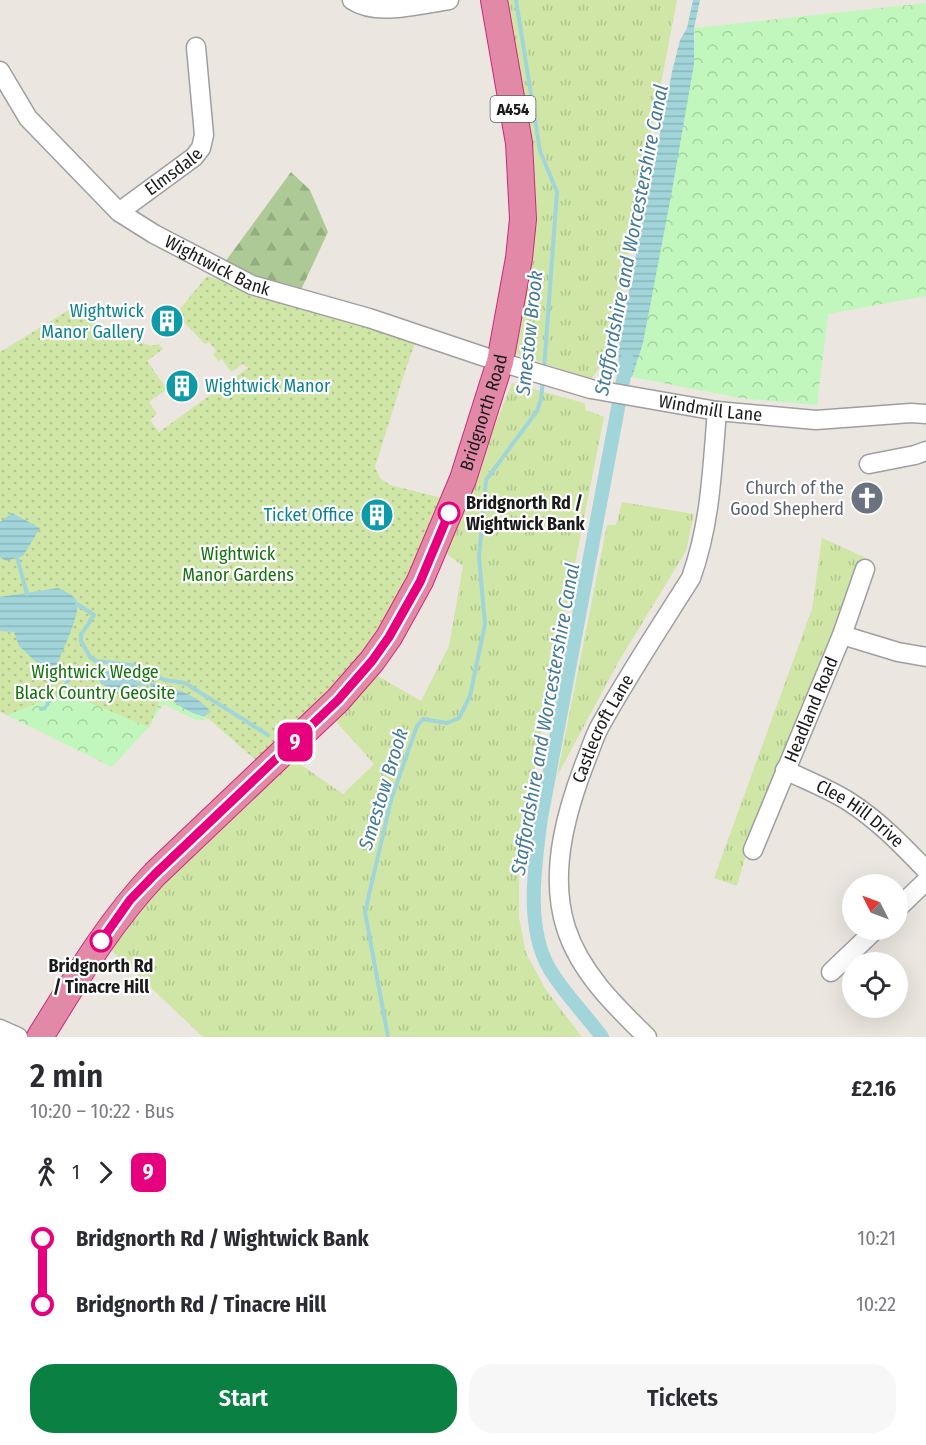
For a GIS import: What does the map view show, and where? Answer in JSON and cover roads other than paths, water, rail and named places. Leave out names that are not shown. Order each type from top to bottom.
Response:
[{"type":"highway","name":"Bridgnorth Road","points":[[40,1037],[112,924],[130,900],[338,700],[372,661],[389,637],[420,582],[462,479],[500,362],[519,258],[523,211],[519,143],[494,0]]},
{"type":"street","points":[[352,0],[367,7],[382,9],[449,0]]},
{"type":"street","name":"Elmsdale","points":[[119,212],[194,157],[201,148],[204,135],[196,47]]},
{"type":"street","name":"Wightwick Bank","points":[[0,71],[7,100],[28,118],[119,212],[154,234],[252,285],[369,318],[500,362]]},
{"type":"street","name":"Windmill Lane","points":[[500,362],[591,389],[717,411],[816,420],[926,414]]},
{"type":"street","name":"Castlecroft Lane","points":[[647,1037],[604,994],[587,972],[566,929],[558,877],[566,824],[575,791],[599,727],[691,578],[700,553],[710,499],[717,411]]},
{"type":"street","points":[[869,464],[926,451]]},
{"type":"street","name":"Headland Road","points":[[753,850],[842,635],[865,569]]},
{"type":"street","points":[[842,635],[898,652],[926,657]]},
{"type":"street","name":"Clee Hill Drive","points":[[785,770],[865,812],[893,836],[926,870]]},
{"type":"street","points":[[908,898],[926,881]]},
{"type":"street","points":[[831,972],[865,940]]},
{"type":"street","points":[[0,1029],[18,1037]]},
{"type":"water","points":[[693,0],[700,0],[694,28],[694,64],[643,343],[632,377],[618,379],[619,341],[672,72],[680,40],[687,28]]},
{"type":"water","points":[[12,513],[40,528],[23,556],[6,561],[0,557],[0,522]]},
{"type":"water","points":[[58,588],[74,597],[77,608],[69,637],[53,673],[19,646],[14,632],[0,631],[0,597]]},
{"type":"water","points":[[98,671],[126,673],[137,678],[137,688],[125,691],[107,687],[95,674]]},
{"type":"water","points":[[150,683],[183,692],[199,700],[211,712],[204,716],[183,708],[151,688]]},
{"type":"waterway","name":"Smestow Brook","points":[[516,0],[540,151],[557,192],[544,369]]},
{"type":"waterway","name":"Staffordshire and Worcestershire Canal","points":[[602,1037],[549,968],[537,933],[534,894],[541,818],[627,360]]},
{"type":"waterway","name":"Smestow Brook","points":[[388,1037],[365,912],[391,800],[417,726],[423,719],[447,723],[459,718],[470,696],[485,624],[479,557],[486,480],[537,411],[543,379]]},
{"type":"waterway","points":[[17,557],[27,594]]},
{"type":"waterway","points":[[77,604],[94,615],[81,635],[81,641],[90,657],[96,661],[131,665],[165,680],[185,683],[268,735]]},
{"type":"waterway","points":[[66,683],[74,673]]},
{"type":"waterway","points":[[90,673],[95,674]]},
{"type":"waterway","points":[[137,684],[150,683]]},
{"type":"waterway","points":[[47,705],[51,698]]},
{"type":"waterway","points":[[41,709],[45,708]]},
{"type":"place","name":"Wightwick Manor Gallery","points":[[167,321]]},
{"type":"place","name":"Wightwick Manor","points":[[182,386]]},
{"type":"place","name":"Church of the Good Shepherd","points":[[867,498]]},
{"type":"place","name":"Bridgnorth Rd / Wightwick Bank","points":[[449,513]]},
{"type":"place","name":"Ticket Office","points":[[377,515]]},
{"type":"place","name":"Bridgnorth Rd / Tinacre Hill","points":[[101,941]]},
{"type":"park label","name":"Wightwick Manor Gardens","points":[[238,564]]},
{"type":"park label","name":"Wightwick Wedge Black Country Geosite","points":[[95,682]]}]
